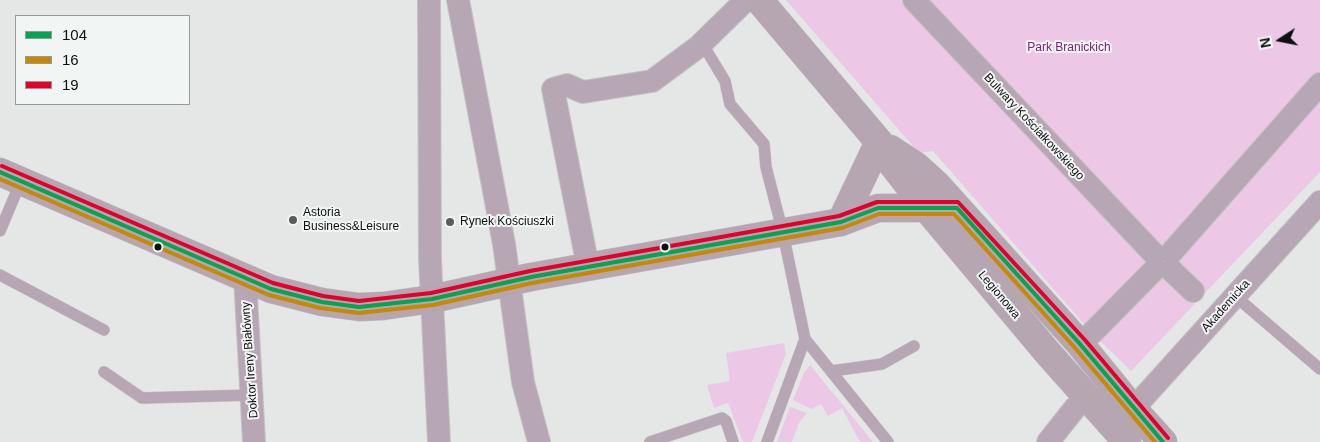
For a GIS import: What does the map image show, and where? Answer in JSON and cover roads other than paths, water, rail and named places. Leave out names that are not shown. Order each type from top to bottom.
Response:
[{"type":"street","points":[[429,0],[432,299],[439,442]]},
{"type":"street","points":[[458,0],[510,282],[523,382],[539,442]]},
{"type":"street","points":[[588,267],[579,230],[553,89],[567,85],[584,92],[652,81],[698,47],[746,0]]},
{"type":"street","name":"Legionowa","points":[[759,0],[879,142],[886,156],[928,210],[1053,359],[1127,442]]},
{"type":"street","name":"Bulwary Kościałkowskiego","points":[[914,0],[1163,262],[1193,291]]},
{"type":"street","points":[[1092,333],[1163,262],[1320,84]]},
{"type":"street","points":[[840,222],[879,142]]},
{"type":"street","name":"Legionowa","points":[[879,142],[916,166],[957,208],[1085,350],[1133,410],[1163,442]]},
{"type":"street","points":[[10,177],[286,294],[338,304],[383,306],[432,299],[588,267],[840,222],[880,223],[910,218],[928,210],[957,208]]},
{"type":"street","name":"Akademicka","points":[[1133,410],[1320,202]]},
{"type":"street","name":"Doktor Ireny Białówny","points":[[245,277],[253,395],[254,442]]},
{"type":"street","points":[[1048,442],[1075,408]]},
{"type":"lane","points":[[698,47],[708,53],[725,81],[730,104],[764,144],[766,166],[784,233],[805,339],[888,442]]},
{"type":"lane","points":[[0,232],[10,177]]},
{"type":"lane","points":[[0,275],[104,330]]},
{"type":"lane","points":[[1235,296],[1320,369]]},
{"type":"lane","points":[[767,442],[805,339]]},
{"type":"lane","points":[[832,371],[882,364],[914,346]]},
{"type":"lane","points":[[104,372],[142,398],[253,395]]},
{"type":"lane","points":[[650,442],[722,418],[726,421],[733,442]]},
{"type":"place","name":"Astoria Business&Leisure","points":[[293,220]]},
{"type":"place","name":"Rynek Kościuszki","points":[[450,222]]},
{"type":"park label","name":"Park Branickich","points":[[1069,48]]}]
